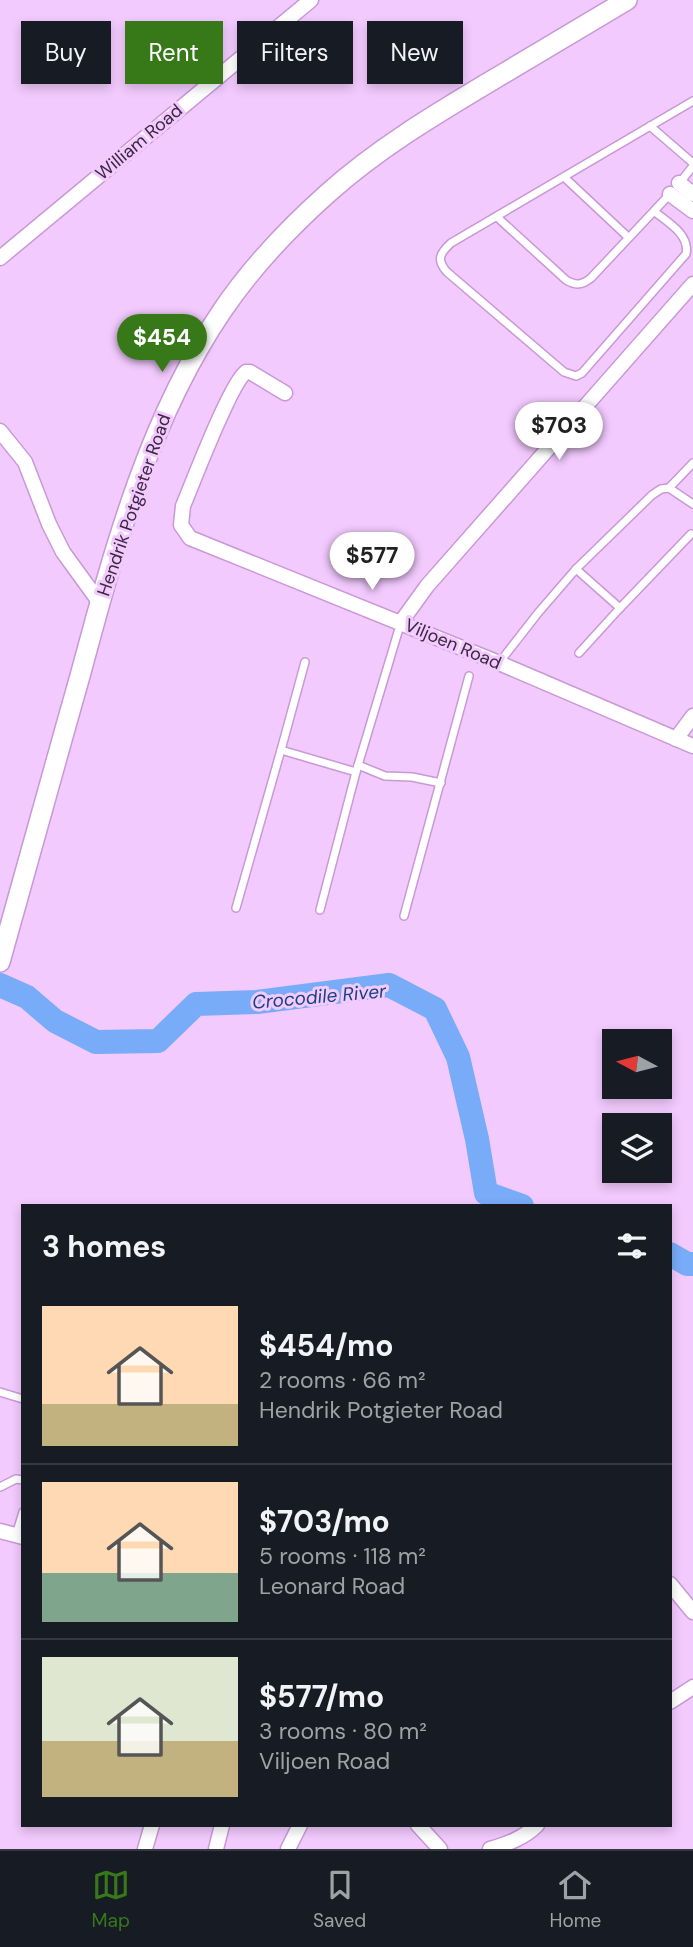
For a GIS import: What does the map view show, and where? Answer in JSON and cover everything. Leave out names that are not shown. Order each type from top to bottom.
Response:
[{"type":"main road","name":"Hendrik Potgieter Road","points":[[0,962],[100,603],[140,476],[173,396],[223,309],[289,231],[354,171],[455,102],[627,0]]},
{"type":"street","name":"William Road","points":[[0,258],[310,0]]},
{"type":"street","points":[[675,189],[693,194]]},
{"type":"street","points":[[675,189],[693,211]]},
{"type":"street","points":[[401,622],[427,586],[693,284]]},
{"type":"street","name":"Viljoen Road","points":[[285,393],[250,372],[240,377],[183,506],[181,525],[184,532],[196,542],[401,622],[693,746]]},
{"type":"street","points":[[0,431],[25,462],[49,524],[64,552],[100,603]]},
{"type":"street","points":[[676,739],[693,716]]},
{"type":"street","points":[[0,1531],[20,1536]]},
{"type":"street","points":[[672,1586],[693,1612]]},
{"type":"street","points":[[672,1701],[693,1686]]},
{"type":"street","points":[[145,1849],[151,1827]]},
{"type":"street","points":[[216,1849],[222,1827]]},
{"type":"street","points":[[288,1849],[299,1827]]},
{"type":"street","points":[[420,1827],[440,1849]]},
{"type":"street","points":[[490,1849],[516,1840],[535,1827]]},
{"type":"lane","points":[[655,212],[686,240],[686,254],[582,373],[576,376],[564,372],[441,265],[440,258],[451,243],[693,101]]},
{"type":"lane","points":[[497,217],[566,280],[578,285],[584,284],[655,212],[693,165],[650,126]]},
{"type":"lane","points":[[564,177],[628,237]]},
{"type":"lane","points":[[499,663],[537,613],[576,569],[652,495],[661,489],[669,488],[693,463]]},
{"type":"lane","points":[[669,488],[693,505]]},
{"type":"lane","points":[[579,653],[691,534]]},
{"type":"lane","points":[[576,569],[620,608]]},
{"type":"lane","points":[[320,910],[357,769],[401,622]]},
{"type":"lane","points":[[236,908],[304,662]]},
{"type":"lane","points":[[404,916],[469,676]]},
{"type":"lane","points":[[281,750],[385,776],[412,777],[441,783]]},
{"type":"lane","points":[[0,1392],[21,1397]]},
{"type":"lane","points":[[0,1486],[16,1479],[21,1480]]},
{"type":"waterway","name":"Crocodile River","points":[[0,985],[27,997],[55,1021],[96,1042],[158,1041],[196,1004],[257,1002],[389,985],[435,1009],[458,1057],[486,1193],[516,1204]]},
{"type":"waterway","name":"Crocodile River","points":[[672,1255],[687,1264],[693,1264]]}]
